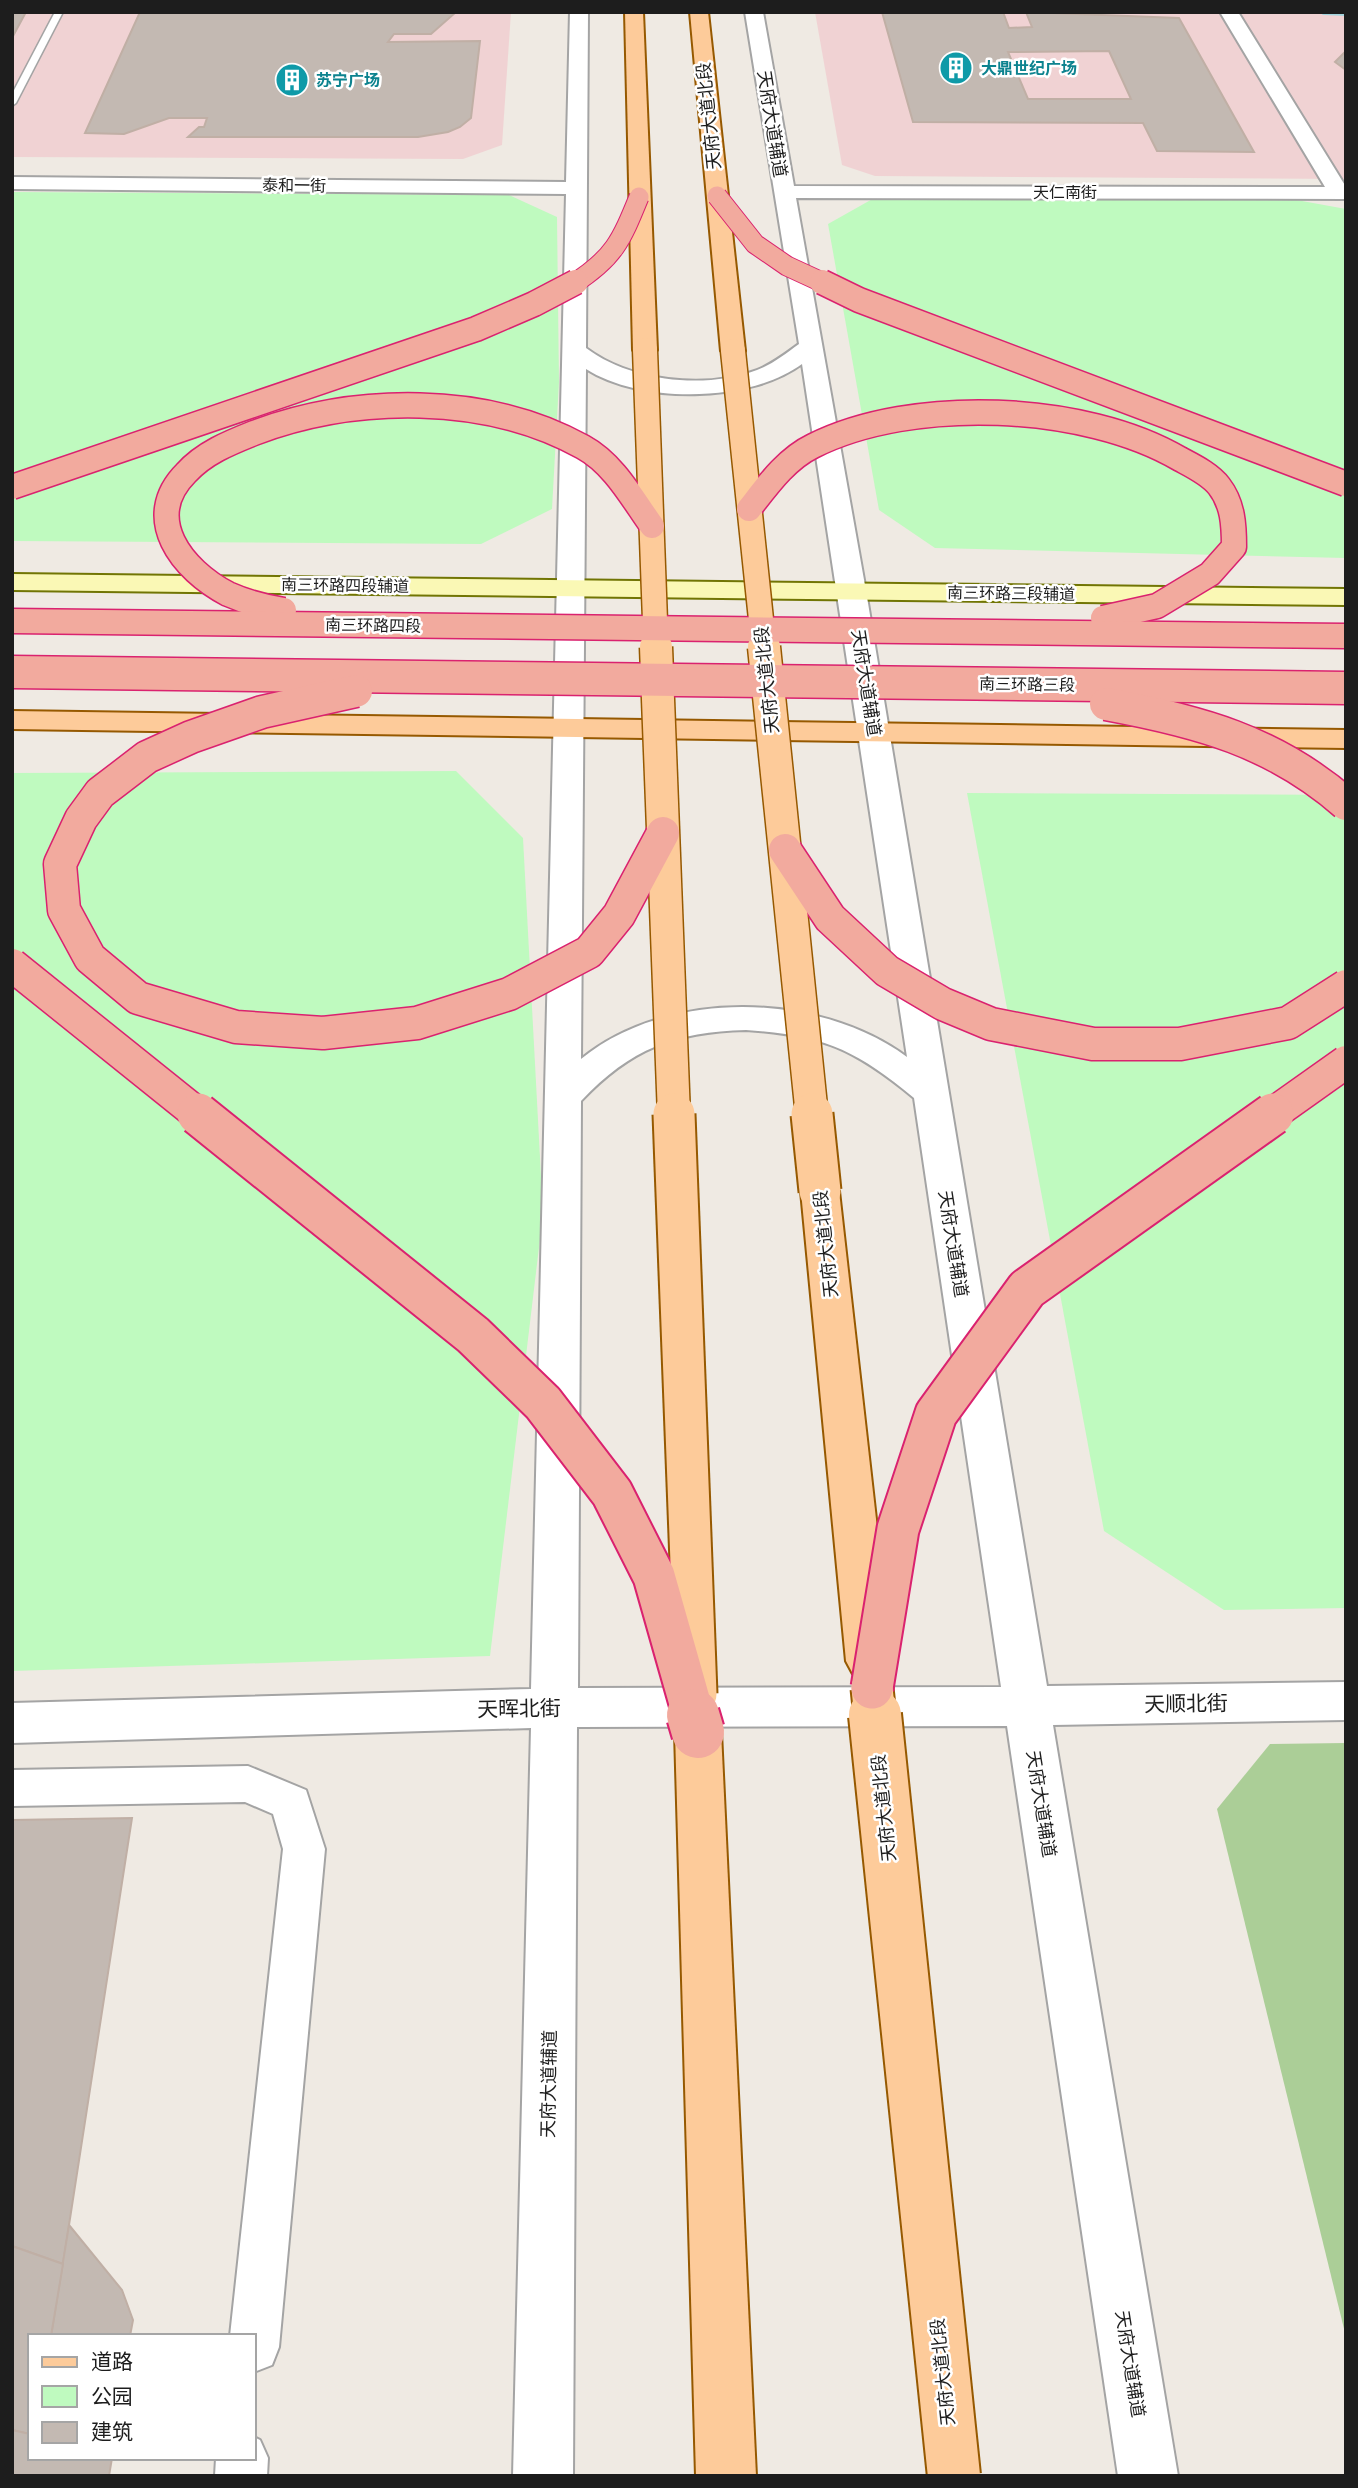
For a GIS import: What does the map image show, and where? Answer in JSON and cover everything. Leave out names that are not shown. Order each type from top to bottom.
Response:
[{"type":"highway","points":[[717,196],[755,244],[787,266],[859,300],[1346,484]]},
{"type":"highway","points":[[12,487],[476,329],[549,298],[595,268],[620,242],[639,197]]},
{"type":"highway","points":[[370,625],[264,607],[227,593],[198,571],[180,552],[166,527],[166,500],[186,472],[219,448],[257,431],[311,415],[362,409],[427,407],[485,413],[530,424],[584,448],[612,470],[652,526]]},
{"type":"highway","points":[[749,509],[778,474],[810,448],[863,426],[915,417],[976,413],[1048,416],[1118,431],[1176,453],[1218,484],[1234,514],[1234,547],[1210,574],[1157,606],[1022,632]]},
{"type":"highway","name":"南三环路四段","points":[[12,621],[1022,632]]},
{"type":"highway","points":[[1022,632],[1346,636]]},
{"type":"highway","points":[[12,672],[434,677]]},
{"type":"highway","points":[[434,677],[325,697],[250,716],[191,737],[147,757],[100,793],[81,819],[60,864],[64,910],[90,958],[138,998],[236,1027],[323,1033],[417,1023],[509,994],[589,952],[619,915],[663,833]]},
{"type":"highway","name":"南三环路三段","points":[[434,677],[1346,688]]},
{"type":"highway","points":[[983,684],[1177,716],[1271,749],[1321,779],[1346,804]]},
{"type":"highway","points":[[785,850],[830,918],[887,971],[943,1004],[991,1024],[1093,1044],[1180,1044],[1289,1023],[1346,986]]},
{"type":"highway","points":[[12,965],[473,1335],[543,1403],[612,1493],[654,1576],[698,1732]]},
{"type":"highway","points":[[872,1688],[898,1529],[936,1414],[1027,1289],[1346,1062]]},
{"type":"main road","points":[[634,12],[726,2476]]},
{"type":"main road","name":"天府大道北段","points":[[699,12],[954,2476]]},
{"type":"main road","name":"南三环路四段辅道","points":[[12,582],[677,589]]},
{"type":"main road","name":"南三环路三段辅道","points":[[677,589],[1346,597]]},
{"type":"main road","points":[[12,720],[1346,738]]},
{"type":"street","name":"天府大道辅道","points":[[543,2476],[579,12]]},
{"type":"street","name":"天府大道辅道","points":[[754,12],[852,591],[1148,2476]]},
{"type":"street","points":[[1229,12],[1342,192]]},
{"type":"street","name":"泰和一街","points":[[12,183],[576,188]]},
{"type":"street","name":"天仁南街","points":[[783,192],[1342,192]]},
{"type":"street","points":[[574,350],[594,366],[621,378],[664,385],[706,385],[760,376],[779,369],[810,347]]},
{"type":"street","points":[[563,1098],[598,1063],[636,1040],[675,1026],[716,1020],[775,1020],[841,1035],[886,1057],[929,1092]]},
{"type":"street","name":"天顺北街","points":[[1025,1706],[1346,1701]]},
{"type":"street","name":"天晖北街","points":[[12,1723],[554,1708],[1025,1706]]},
{"type":"street","points":[[12,1788],[248,1784],[291,1803],[304,1849],[255,2334]]},
{"type":"lane","points":[[12,103],[59,12]]},
{"type":"shaded area","points":[[12,12],[511,12],[502,145],[463,159],[12,157]]},
{"type":"shaded area","points":[[815,12],[1346,14],[1346,179],[875,176],[842,165]]},
{"type":"green space","points":[[12,192],[509,195],[557,217],[559,382],[552,509],[481,544],[12,541]]},
{"type":"green space","points":[[876,197],[1291,199],[1346,209],[1346,558],[935,548],[879,510],[828,224]]},
{"type":"green space","points":[[456,771],[523,838],[543,1214],[490,1656],[12,1671],[12,773]]},
{"type":"green space","points":[[967,793],[1346,795],[1346,1608],[1224,1610],[1104,1531]]},
{"type":"green space","points":[[1346,1743],[1346,2337],[1217,1809],[1270,1744]]},
{"type":"building","points":[[12,12],[26,12],[12,38]]},
{"type":"building","name":"苏宁广场","points":[[140,12],[456,12],[431,34],[394,34],[388,42],[480,41],[471,118],[448,132],[418,137],[188,137],[199,127],[204,127],[207,118],[169,118],[124,134],[85,133]]},
{"type":"building","name":"大鼎世纪广场","points":[[882,12],[1003,12],[1009,28],[1032,27],[1026,12],[1179,18],[1254,152],[1157,151],[1143,123],[913,122]],"holes":[[[1109,51],[1131,99],[1028,99],[1008,52]]]},
{"type":"building","points":[[1346,51],[1346,70],[1335,62]]},
{"type":"building","points":[[132,1818],[63,2264],[12,2246],[12,1820]]},
{"type":"building","points":[[69,2225],[122,2290],[133,2320],[130,2334],[51,2334]]},
{"type":"building","points":[[12,2246],[63,2264],[51,2334],[28,2334],[28,2434],[12,2430]]},
{"type":"building","points":[[12,2430],[28,2434],[28,2460],[112,2460],[109,2476],[12,2476]]},
{"type":"waterway","points":[[1324,12],[1346,13]]},
{"type":"place","name":"大鼎世纪广场","points":[[956,68]]},
{"type":"place","name":"苏宁广场","points":[[292,80]]}]
